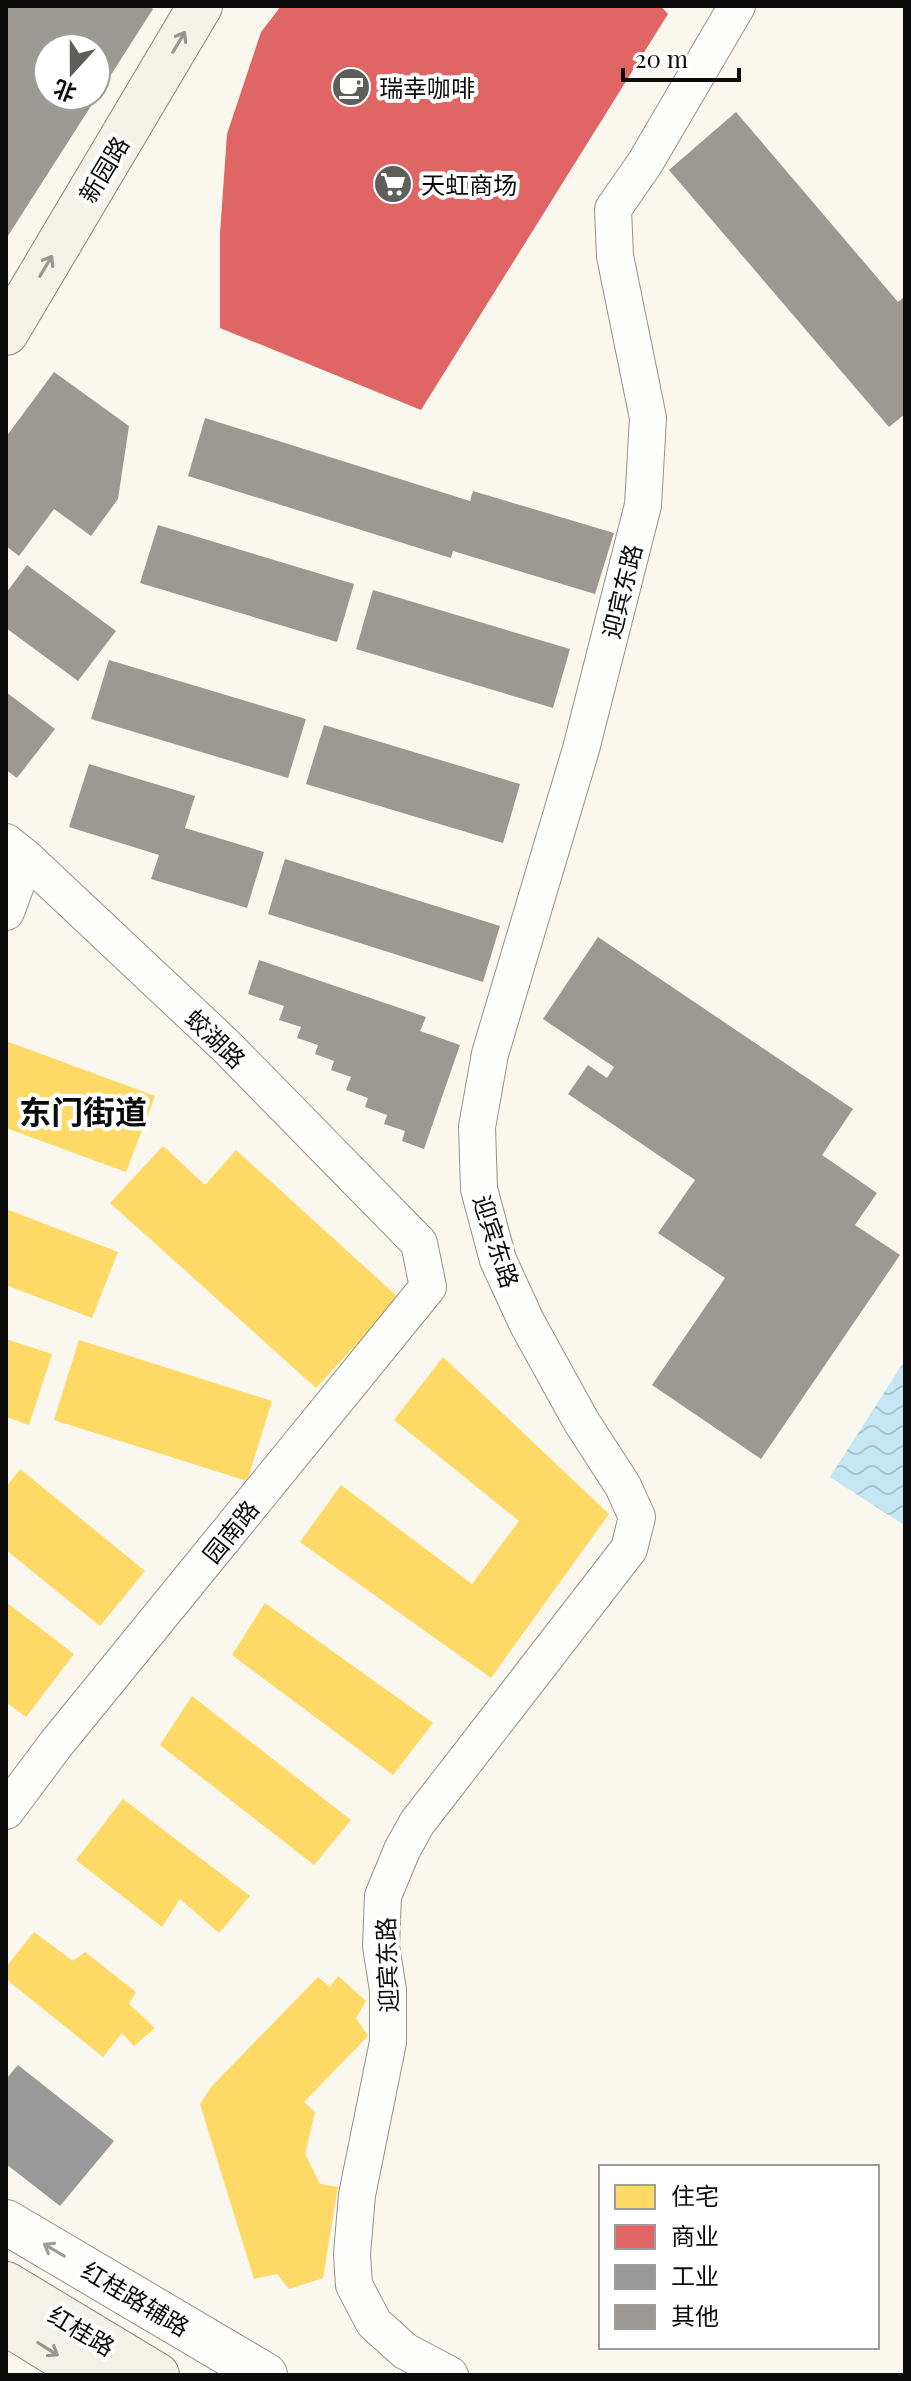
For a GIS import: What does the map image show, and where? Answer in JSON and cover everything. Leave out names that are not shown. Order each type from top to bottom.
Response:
[{"type":"main road","name":"新园路","points":[[6,333],[200,6]]},
{"type":"main road","name":"红桂路","points":[[6,2284],[157,2375]]},
{"type":"main road","name":"红桂路","points":[[6,2323],[90,2375]]},
{"type":"street","name":"迎宾东路","points":[[450,2375],[405,2351],[374,2323],[354,2285],[352,2254],[357,2195],[388,2042],[388,1990],[381,1946],[383,1896],[417,1823],[629,1549],[637,1517],[623,1486],[581,1421],[527,1323],[498,1260],[479,1189],[477,1127],[490,1054],[581,749],[643,505],[648,418],[615,256],[613,209],[645,163],[737,6]]},
{"type":"street","points":[[6,912],[16,850]]},
{"type":"street","name":"蛟湖路","points":[[16,850],[227,1047],[419,1243]]},
{"type":"street","name":"园南路","points":[[6,1811],[56,1744],[428,1287],[419,1243]]},
{"type":"street","name":"红桂路辅路","points":[[6,2222],[265,2375]]},
{"type":"water","points":[[905,1360],[905,1522],[904,1525],[830,1477]]},
{"type":"building: 住宅","points":[[6,1041],[155,1096],[126,1172],[6,1128]]},
{"type":"building: 住宅","points":[[163,1146],[205,1185],[236,1150],[399,1298],[316,1388],[110,1203]]},
{"type":"building: 住宅","points":[[6,1209],[118,1252],[92,1318],[6,1285]]},
{"type":"building: 住宅","points":[[6,1339],[52,1354],[29,1425],[6,1417]]},
{"type":"building: 住宅","points":[[79,1340],[272,1401],[247,1481],[54,1420]]},
{"type":"building: 住宅","points":[[443,1357],[609,1514],[491,1678],[300,1542],[341,1485],[472,1584],[519,1521],[394,1420]]},
{"type":"building: 住宅","points":[[20,1469],[145,1571],[100,1626],[6,1550],[6,1487]]},
{"type":"building: 住宅","points":[[6,1602],[74,1654],[26,1717],[6,1702]]},
{"type":"building: 住宅","points":[[265,1603],[433,1723],[393,1775],[232,1655]]},
{"type":"building: 住宅","points":[[192,1696],[351,1820],[314,1865],[160,1745]]},
{"type":"building: 住宅","points":[[123,1799],[250,1896],[219,1933],[180,1899],[162,1927],[76,1860]]},
{"type":"building: 住宅","points":[[34,1932],[73,1961],[85,1952],[136,1992],[129,2004],[155,2028],[134,2046],[122,2033],[103,2057],[6,1979],[6,1967]]},
{"type":"building: 住宅","points":[[338,1976],[366,2001],[356,2018],[368,2036],[304,2102],[315,2112],[305,2154],[320,2184],[338,2187],[323,2278],[289,2289],[277,2274],[254,2279],[200,2104],[212,2086],[318,1977],[330,1987]]},
{"type":"building: 商业","name":"天虹商场","points":[[281,6],[661,6],[668,14],[421,410],[220,328],[220,233],[227,134],[261,32]]},
{"type":"building: 工业","points":[[18,2065],[114,2141],[60,2206],[6,2164],[6,2079]]},
{"type":"building: 其他","points":[[6,6],[149,6],[153,9],[112,73],[112,32],[32,32],[32,112],[87,112],[6,239]]},
{"type":"building: 其他","points":[[736,112],[898,302],[905,296],[905,414],[889,427],[669,170]]},
{"type":"building: 其他","points":[[54,372],[129,426],[118,499],[91,536],[54,509],[19,556],[6,546],[6,437]]},
{"type":"building: 其他","points":[[205,418],[470,501],[473,491],[614,533],[595,594],[453,551],[451,558],[188,476]]},
{"type":"building: 其他","points":[[158,525],[354,584],[337,642],[140,583]]},
{"type":"building: 其他","points":[[27,565],[116,631],[78,681],[6,628],[6,593]]},
{"type":"building: 其他","points":[[373,590],[570,649],[553,708],[356,649]]},
{"type":"building: 其他","points":[[109,660],[306,719],[288,778],[91,719]]},
{"type":"building: 其他","points":[[6,692],[55,729],[17,778],[6,770]]},
{"type":"building: 其他","points":[[324,725],[520,784],[503,843],[306,784]]},
{"type":"building: 其他","points":[[89,764],[195,796],[185,828],[264,852],[247,908],[151,879],[159,855],[69,827]]},
{"type":"building: 其他","points":[[285,859],[500,926],[483,982],[268,914]]},
{"type":"building: 其他","points":[[598,937],[853,1109],[822,1155],[877,1193],[855,1225],[900,1255],[761,1459],[652,1385],[725,1278],[658,1233],[695,1180],[568,1094],[588,1065],[607,1078],[614,1067],[543,1019]]},
{"type":"building: 其他","points":[[259,960],[426,1017],[420,1031],[460,1045],[424,1149],[402,1141],[405,1131],[384,1124],[387,1115],[365,1107],[368,1098],[346,1090],[351,1077],[331,1070],[334,1061],[315,1054],[318,1045],[297,1038],[301,1027],[279,1020],[284,1006],[248,994]]},
{"type":"place","name":"瑞幸咖啡","points":[[351,87]]},
{"type":"place","name":"天虹商场","points":[[393,184]]},
{"type":"district","name":"东门街道","points":[[83,1110]]}]
